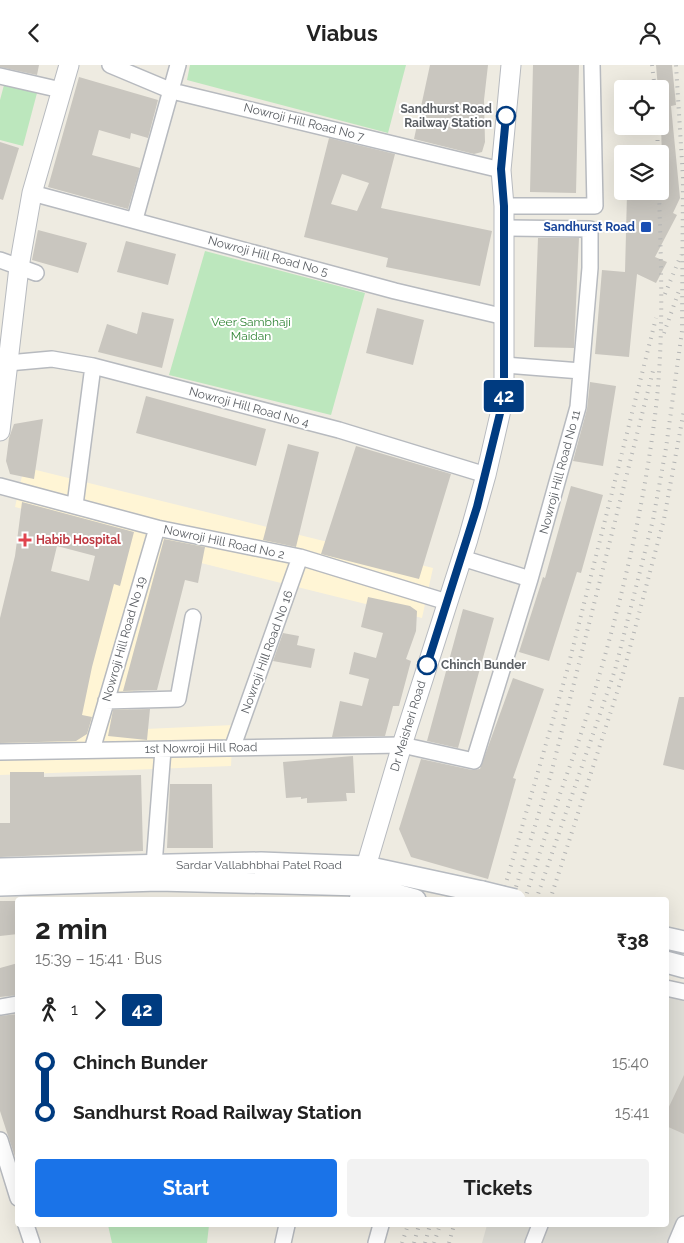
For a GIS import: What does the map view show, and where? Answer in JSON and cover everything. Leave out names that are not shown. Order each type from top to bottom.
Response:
[{"type":"main road","name":"Sardar Vallabhbhai Patel Road","points":[[0,869],[156,873],[361,884],[482,892],[502,897]]},
{"type":"main road","name":"Sardar Vallabhbhai Patel Road","points":[[0,885],[156,873]]},
{"type":"main road","name":"Sardar Vallabhbhai Patel Road","points":[[361,884],[405,897]]},
{"type":"main road","points":[[669,939],[684,942]]},
{"type":"main road","points":[[669,963],[684,967]]},
{"type":"street","points":[[0,431],[5,358],[28,270],[32,193],[69,65]]},
{"type":"street","name":"Nowroji Hill Road No 7","points":[[110,65],[172,91],[501,169]]},
{"type":"street","points":[[135,219],[178,65]]},
{"type":"street","name":"Dr Meisheri Road","points":[[361,884],[402,745],[462,558],[486,475],[504,397],[504,206],[501,169],[511,65]]},
{"type":"street","points":[[504,206],[595,206],[592,65]]},
{"type":"street","points":[[0,76],[61,89]]},
{"type":"street","name":"Nowroji Hill Road No 5","points":[[32,193],[135,219],[395,291],[505,317]]},
{"type":"street","name":"Nowroji Hill Road No 11","points":[[474,761],[530,579],[578,407],[590,268],[590,229],[504,228]]},
{"type":"street","points":[[0,260],[28,270]]},
{"type":"street","name":"Nowroji Hill Road No 4","points":[[5,358],[52,359],[93,366],[339,430],[486,475]]},
{"type":"street","points":[[504,365],[581,371]]},
{"type":"street","points":[[75,505],[93,366]]},
{"type":"street","name":"Nowroji Hill Road No 2","points":[[0,486],[157,528],[300,557],[447,602]]},
{"type":"street","name":"Nowroji Hill Road No 19","points":[[92,750],[157,528]]},
{"type":"street","name":"Nowroji Hill Road N0 16","points":[[233,746],[300,557]]},
{"type":"street","points":[[462,558],[530,579]]},
{"type":"street","points":[[106,701],[178,699],[193,617]]},
{"type":"street","name":"1st Nowroji Hill Road","points":[[0,752],[163,750],[233,746],[402,745],[474,761]]},
{"type":"street","points":[[156,873],[163,750]]},
{"type":"street","points":[[669,989],[684,992]]},
{"type":"street","points":[[0,1007],[15,1004]]},
{"type":"street","points":[[0,1140],[12,1161],[15,1180]]},
{"type":"street","points":[[676,1243],[684,1224]]},
{"type":"street","points":[[27,1227],[32,1243]]},
{"type":"street","points":[[282,1243],[286,1227]]},
{"type":"street","points":[[376,1243],[380,1227]]},
{"type":"street","points":[[533,1243],[539,1227]]},
{"type":"shaded area","points":[[24,467],[433,568],[422,618],[165,554],[124,730],[233,725],[231,766],[0,775],[0,736],[124,535],[15,507]]},
{"type":"shaded area","points":[[669,996],[684,999],[684,1243],[482,1243],[486,1227],[669,1227]]},
{"type":"green space","points":[[190,65],[406,65],[388,133],[187,80]]},
{"type":"green space","points":[[4,85],[37,93],[23,146],[0,140],[0,100]]},
{"type":"green space","name":"Veer Sambhaji Maidan","points":[[205,251],[365,293],[331,415],[169,375]]},
{"type":"green space","points":[[108,1227],[209,1227],[207,1243],[112,1243]]},
{"type":"building","points":[[0,65],[39,65],[37,75],[0,67]]},
{"type":"building","points":[[430,65],[488,65],[484,100],[485,142],[482,152],[474,154],[414,139]]},
{"type":"building","points":[[533,65],[579,65],[576,193],[530,192]]},
{"type":"building","points":[[656,65],[672,65],[676,105],[671,106],[680,198],[673,213],[677,215],[655,257],[667,262],[656,283],[637,274],[629,357],[595,354],[602,270],[625,272],[627,200],[669,200],[669,145],[662,145],[661,135],[669,135],[669,80],[657,80]]},
{"type":"building","points":[[79,77],[158,100],[148,138],[131,133],[130,139],[99,130],[92,155],[140,168],[128,209],[48,187]]},
{"type":"building","points":[[329,138],[395,154],[381,208],[492,231],[480,286],[386,267],[388,258],[304,237]],"holes":[[[342,174],[369,183],[357,211],[331,204]]]},
{"type":"building","points":[[0,142],[19,148],[3,200],[0,199]]},
{"type":"building","points":[[38,230],[87,243],[78,273],[32,260]]},
{"type":"building","points":[[538,238],[579,238],[574,348],[534,347]]},
{"type":"building","points":[[126,241],[176,254],[168,285],[117,272]]},
{"type":"building","points":[[377,308],[424,320],[413,365],[366,353]]},
{"type":"building","points":[[142,312],[174,319],[162,368],[98,352],[107,324],[137,334]]},
{"type":"building","points":[[590,382],[616,386],[603,466],[573,461],[587,409]]},
{"type":"building","points":[[146,396],[266,429],[256,466],[136,433]]},
{"type":"building","points":[[43,419],[34,479],[10,474],[6,461],[9,438],[14,424]]},
{"type":"building","points":[[288,444],[319,452],[296,547],[263,540]]},
{"type":"building","points":[[356,446],[451,474],[419,579],[321,554]]},
{"type":"building","points":[[571,486],[603,495],[581,573],[577,572],[549,661],[519,652],[543,577],[545,578]]},
{"type":"building","points":[[22,502],[134,532],[120,586],[114,584],[92,667],[82,715],[92,717],[87,734],[76,741],[0,743],[0,618],[15,556]],"holes":[[[57,546],[95,556],[89,581],[51,571]]]},
{"type":"building","points":[[164,539],[205,547],[198,583],[185,580],[157,690],[123,691]]},
{"type":"building","points":[[368,597],[410,606],[417,611],[416,631],[406,659],[411,661],[399,706],[393,706],[385,736],[332,737],[340,701],[362,706],[369,679],[349,674],[354,652],[376,658],[383,633],[361,627]]},
{"type":"building","points":[[463,609],[494,618],[458,748],[427,741]]},
{"type":"building","points":[[283,633],[299,636],[297,645],[315,649],[311,668],[273,661]]},
{"type":"building","points":[[513,678],[544,689],[513,778],[516,779],[488,879],[411,857],[399,829],[421,759],[472,770],[480,769]]},
{"type":"building","points":[[679,697],[684,697],[684,770],[663,765]]},
{"type":"building","points":[[150,709],[147,740],[108,736],[113,710]]},
{"type":"building","points":[[353,756],[355,793],[346,793],[347,801],[307,803],[307,798],[286,798],[283,762]]},
{"type":"building","points":[[10,772],[44,772],[44,777],[141,775],[143,851],[0,857],[0,823],[10,823]]},
{"type":"building","points":[[170,784],[212,784],[213,848],[167,848]]},
{"type":"building","points":[[0,901],[15,901],[15,934],[0,936]]},
{"type":"building","points":[[15,964],[15,995],[0,997],[0,968]]},
{"type":"building","points":[[15,1014],[15,1157],[0,1111],[0,1016]]},
{"type":"building","points":[[684,1075],[684,1134],[669,1127],[669,1107]]},
{"type":"railway","points":[[652,65],[654,80]]},
{"type":"railway","points":[[537,897],[615,670],[653,520],[666,448],[682,331],[683,178],[676,65]]},
{"type":"railway","points":[[657,135],[658,145]]},
{"type":"railway","points":[[526,897],[602,666],[627,570],[641,505],[652,440],[659,380],[661,299],[659,200]]},
{"type":"railway","points":[[665,294],[681,255]]},
{"type":"railway","points":[[664,333],[680,288]]},
{"type":"railway","points":[[502,897],[567,671],[656,318]]},
{"type":"railway","points":[[513,897],[551,774],[653,371]]},
{"type":"railway","points":[[551,897],[623,674],[664,519],[684,410]]},
{"type":"railway","points":[[402,1243],[407,1227]]},
{"type":"railway","points":[[414,1243],[418,1227]]},
{"type":"railway","points":[[425,1243],[429,1227]]},
{"type":"railway","points":[[434,1243],[439,1227]]},
{"type":"railway","points":[[449,1243],[453,1227]]},
{"type":"bus line","name":"42","points":[[427,665],[477,507],[504,397],[504,206],[501,169],[506,116]]},
{"type":"place","name":"Sandhurst Road Railway Station","points":[[506,116]]},
{"type":"place","name":"Sandhurst Road","points":[[646,227]]},
{"type":"place","name":"Habib Hospital","points":[[25,540]]},
{"type":"place","name":"Chinch Bunder","points":[[427,665]]}]
